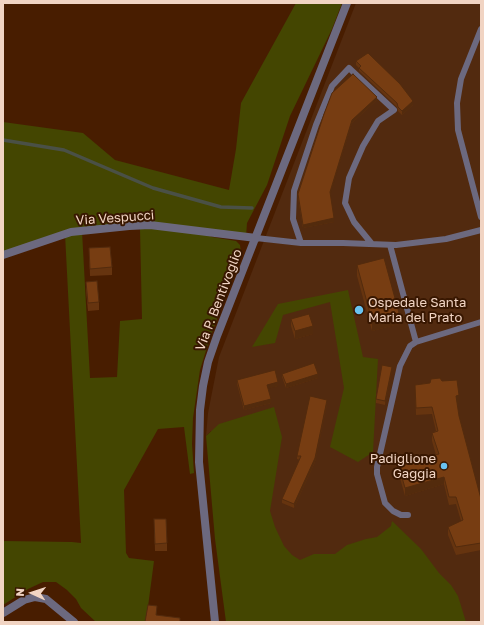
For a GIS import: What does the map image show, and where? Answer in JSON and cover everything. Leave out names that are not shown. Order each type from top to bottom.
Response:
[{"type":"street","name":"Via P. Bentivoglio","points":[[215,622],[199,462],[200,410],[203,386],[213,349],[347,3]]},
{"type":"street","name":"Via Vespucci","points":[[3,255],[71,232],[129,226],[150,225],[256,238]]},
{"type":"street","points":[[3,613],[29,598],[40,597],[52,603],[74,622]]},
{"type":"lane","points":[[481,29],[461,79],[457,103],[458,130],[481,216]]},
{"type":"lane","points":[[301,243],[293,219],[294,191],[316,125],[332,86],[349,68],[394,110],[378,121],[363,146],[349,178],[345,203],[354,222],[372,244]]},
{"type":"lane","points":[[256,238],[301,243],[343,243],[396,246],[446,239],[481,230]]},
{"type":"lane","points":[[390,245],[416,342]]},
{"type":"lane","points":[[408,515],[401,515],[397,513],[385,503],[377,474],[377,467],[400,366],[410,346],[416,342],[481,322]]},
{"type":"shaded area","points":[[296,3],[342,3],[332,29],[290,116],[267,185],[247,223],[246,237],[203,232],[212,237],[236,241],[240,245],[241,253],[200,370],[193,418],[192,444],[194,473],[190,474],[184,427],[158,429],[124,490],[126,553],[129,558],[154,561],[146,622],[96,622],[81,608],[76,599],[67,590],[56,582],[43,582],[28,589],[3,605],[3,541],[81,543],[65,234],[3,255],[3,122],[83,133],[115,160],[229,190],[236,149],[241,103]],"holes":[[[140,229],[142,319],[120,321],[117,377],[90,378],[82,231]]]},
{"type":"shaded area","name":"Ospedale Santa Maria del Prato","points":[[356,3],[481,3],[481,622],[228,622],[212,469],[211,431],[206,436],[208,413],[219,357]]},
{"type":"shaded area","points":[[348,290],[363,357],[378,359],[373,452],[358,462],[330,447],[344,388],[330,302],[283,315],[275,343],[252,347],[278,304]]},
{"type":"shaded area","points":[[274,407],[282,437],[270,511],[275,527],[284,546],[292,555],[300,560],[314,554],[335,554],[347,545],[377,537],[391,526],[392,521],[421,549],[439,573],[451,585],[458,596],[466,622],[226,622],[215,539],[206,436],[219,424]]},
{"type":"building","points":[[368,53],[400,84],[413,101],[402,111],[398,107],[397,103],[359,68],[361,66],[356,61]]},
{"type":"building","points":[[353,74],[377,97],[352,120],[330,192],[334,218],[303,225],[298,194],[324,114],[332,93]]},
{"type":"building","points":[[110,247],[112,267],[90,269],[89,248]]},
{"type":"building","points":[[384,258],[399,313],[372,321],[357,265]]},
{"type":"building","points":[[97,281],[99,302],[88,303],[86,282]]},
{"type":"building","points":[[309,314],[313,326],[295,331],[291,319]]},
{"type":"building","points":[[314,363],[318,374],[286,384],[282,374]]},
{"type":"building","points":[[382,365],[392,367],[385,401],[376,399]]},
{"type":"building","points":[[275,370],[278,382],[267,385],[271,399],[244,406],[237,380]]},
{"type":"building","name":"Padiglione Gaggia","points":[[440,378],[442,381],[457,380],[459,395],[456,396],[459,416],[481,499],[481,543],[456,547],[448,527],[463,520],[456,497],[449,497],[444,477],[405,488],[398,463],[439,454],[432,433],[438,431],[432,407],[416,408],[415,385],[430,383],[431,379]]},
{"type":"building","points":[[310,396],[327,400],[315,458],[294,504],[282,499],[301,456],[297,456]]},
{"type":"building","points":[[154,519],[166,519],[167,543],[155,544]]},
{"type":"building","points":[[148,605],[157,606],[156,615],[180,618],[180,622],[145,622]]},
{"type":"waterway","points":[[3,140],[64,150],[153,188],[221,207],[252,208]]},
{"type":"place","name":"Ospedale Santa Maria del Prato","points":[[359,310]]},
{"type":"place","name":"Padiglione Gaggia","points":[[444,466]]}]
